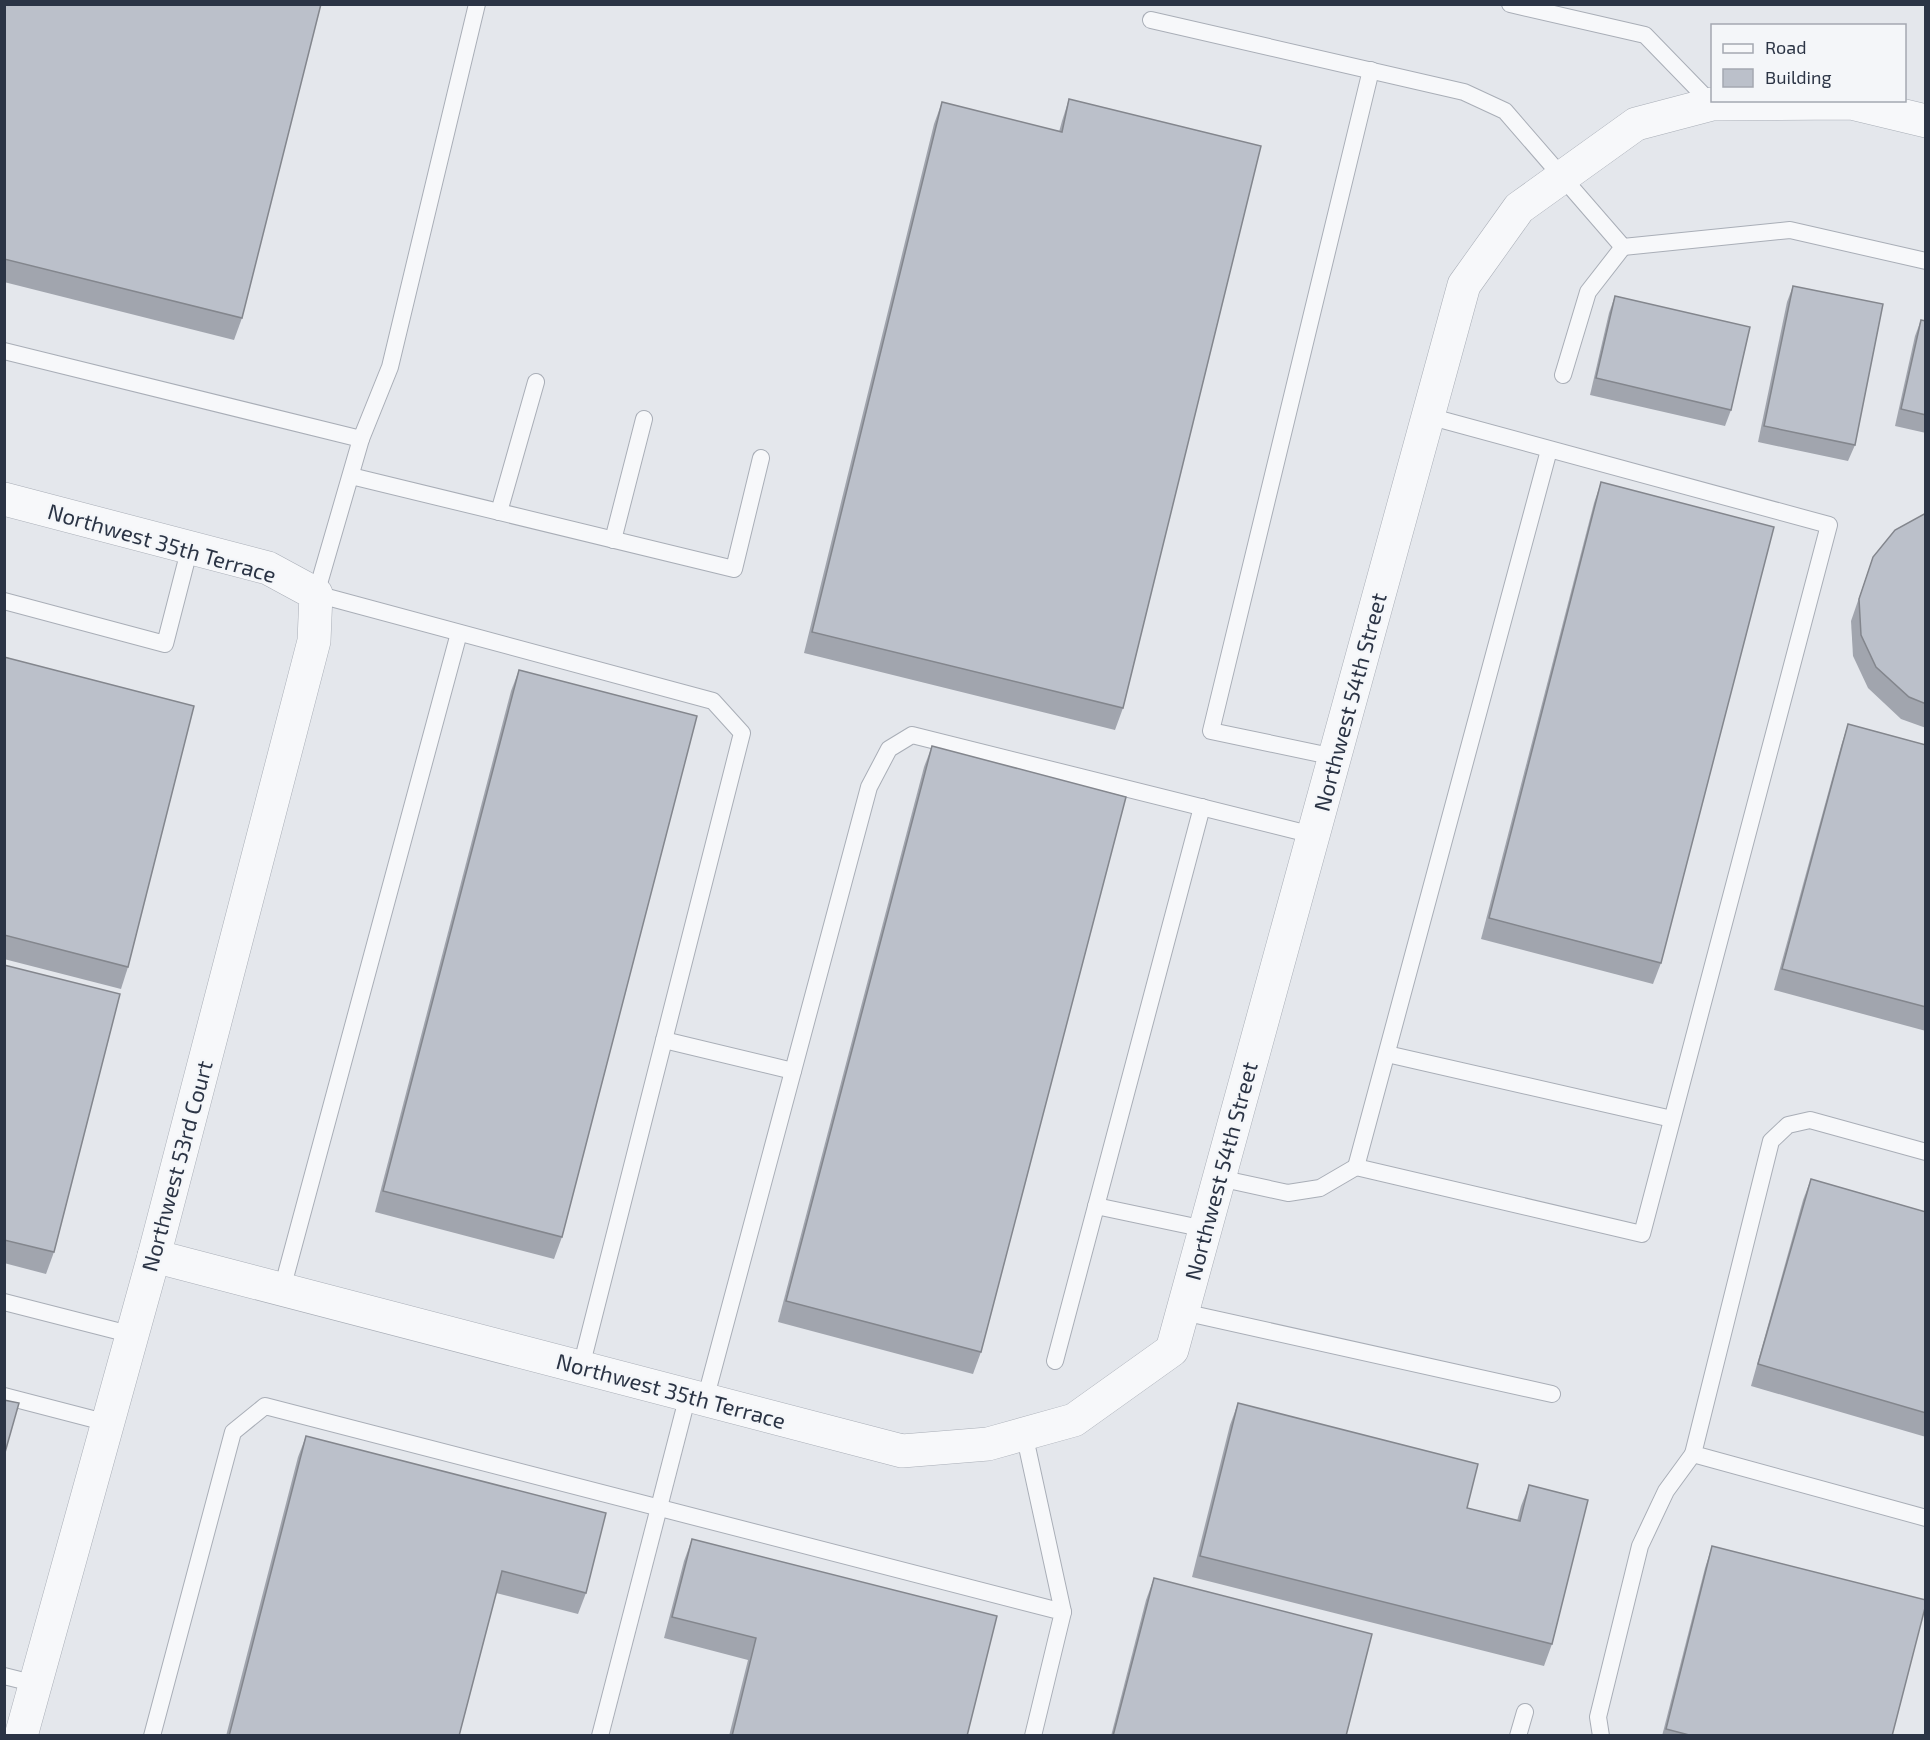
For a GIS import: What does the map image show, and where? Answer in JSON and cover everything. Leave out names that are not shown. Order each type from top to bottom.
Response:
[{"type":"street","points":[[1712,104],[1851,103],[1926,121]]},
{"type":"street","name":"Northwest 54th Street","points":[[1172,1350],[1464,285],[1519,208],[1636,124],[1712,104]]},
{"type":"street","name":"Northwest 35th Terrace","points":[[4,499],[268,568],[316,594]]},
{"type":"street","name":"Northwest 53rd Court","points":[[21,1736],[154,1256],[314,641],[316,594]]},
{"type":"street","name":"Northwest 35th Terrace","points":[[154,1256],[902,1451],[988,1444],[1074,1420],[1172,1350]]},
{"type":"lane","points":[[477,4],[390,367],[361,439],[316,594],[713,701],[741,733],[581,1368]]},
{"type":"lane","points":[[1510,4],[1645,35],[1712,104]]},
{"type":"lane","points":[[1151,20],[1464,92],[1505,111],[1623,247]]},
{"type":"lane","points":[[1335,757],[1211,731],[1371,70]]},
{"type":"lane","points":[[1563,375],[1588,292],[1623,247],[1790,230],[1926,261]]},
{"type":"lane","points":[[4,351],[361,439]]},
{"type":"lane","points":[[499,512],[536,382]]},
{"type":"lane","points":[[1219,1178],[1288,1193],[1320,1188],[1356,1167],[1642,1234],[1829,525],[1428,416]]},
{"type":"lane","points":[[614,540],[644,419]]},
{"type":"lane","points":[[1356,1167],[1549,450]]},
{"type":"lane","points":[[351,476],[734,569],[761,458]]},
{"type":"lane","points":[[4,601],[165,644],[190,547]]},
{"type":"lane","points":[[282,1289],[459,633]]},
{"type":"lane","points":[[600,1736],[659,1508],[697,1397],[793,1071],[869,787],[889,749],[912,735],[1313,835]]},
{"type":"lane","points":[[1055,1360],[1202,807]]},
{"type":"lane","points":[[664,1040],[793,1071]]},
{"type":"lane","points":[[1387,1054],[1672,1119]]},
{"type":"lane","points":[[1601,1736],[1598,1717],[1640,1546],[1666,1491],[1693,1454],[1771,1141],[1788,1125],[1810,1120],[1926,1152]]},
{"type":"lane","points":[[1095,1206],[1205,1229]]},
{"type":"lane","points":[[4,1302],[132,1335]]},
{"type":"lane","points":[[1183,1312],[1552,1394]]},
{"type":"lane","points":[[4,1396],[108,1423]]},
{"type":"lane","points":[[152,1736],[233,1432],[265,1406],[1063,1612]]},
{"type":"lane","points":[[1024,1433],[1063,1612],[1033,1736]]},
{"type":"lane","points":[[1693,1454],[1926,1518]]},
{"type":"lane","points":[[4,1676],[36,1684]]},
{"type":"lane","points":[[1518,1736],[1525,1712]]},
{"type":"building","points":[[4,4],[321,4],[242,318],[4,259]]},
{"type":"building","points":[[1069,99],[1261,146],[1123,708],[812,632],[942,102],[1062,132]]},
{"type":"building","points":[[1793,286],[1883,304],[1855,445],[1764,426]]},
{"type":"building","points":[[1615,296],[1750,327],[1731,410],[1596,378]]},
{"type":"building","points":[[1921,320],[1926,321],[1926,415],[1901,409]]},
{"type":"building","points":[[1601,482],[1774,527],[1661,963],[1489,918]]},
{"type":"building","points":[[1926,513],[1926,704],[1909,697],[1876,667],[1861,635],[1859,599],[1873,557],[1895,530]]},
{"type":"building","points":[[4,657],[194,706],[128,967],[4,935]]},
{"type":"building","points":[[519,670],[697,716],[562,1237],[383,1191]]},
{"type":"building","points":[[1848,724],[1926,745],[1926,1007],[1782,969]]},
{"type":"building","points":[[932,746],[1126,797],[981,1352],[786,1301]]},
{"type":"building","points":[[4,965],[120,994],[54,1252],[4,1240]]},
{"type":"building","points":[[1811,1179],[1926,1212],[1926,1413],[1758,1364]]},
{"type":"building","points":[[4,1400],[19,1403],[4,1456]]},
{"type":"building","points":[[1238,1403],[1478,1464],[1467,1508],[1520,1521],[1529,1485],[1588,1500],[1552,1644],[1200,1556]]},
{"type":"building","points":[[306,1436],[606,1513],[586,1593],[502,1571],[459,1736],[229,1736]]},
{"type":"building","points":[[692,1539],[997,1616],[967,1736],[732,1736],[756,1638],[672,1617]]},
{"type":"building","points":[[1712,1546],[1926,1600],[1892,1736],[1693,1736],[1666,1729]]},
{"type":"building","points":[[1154,1578],[1372,1634],[1346,1736],[1113,1736]]}]
